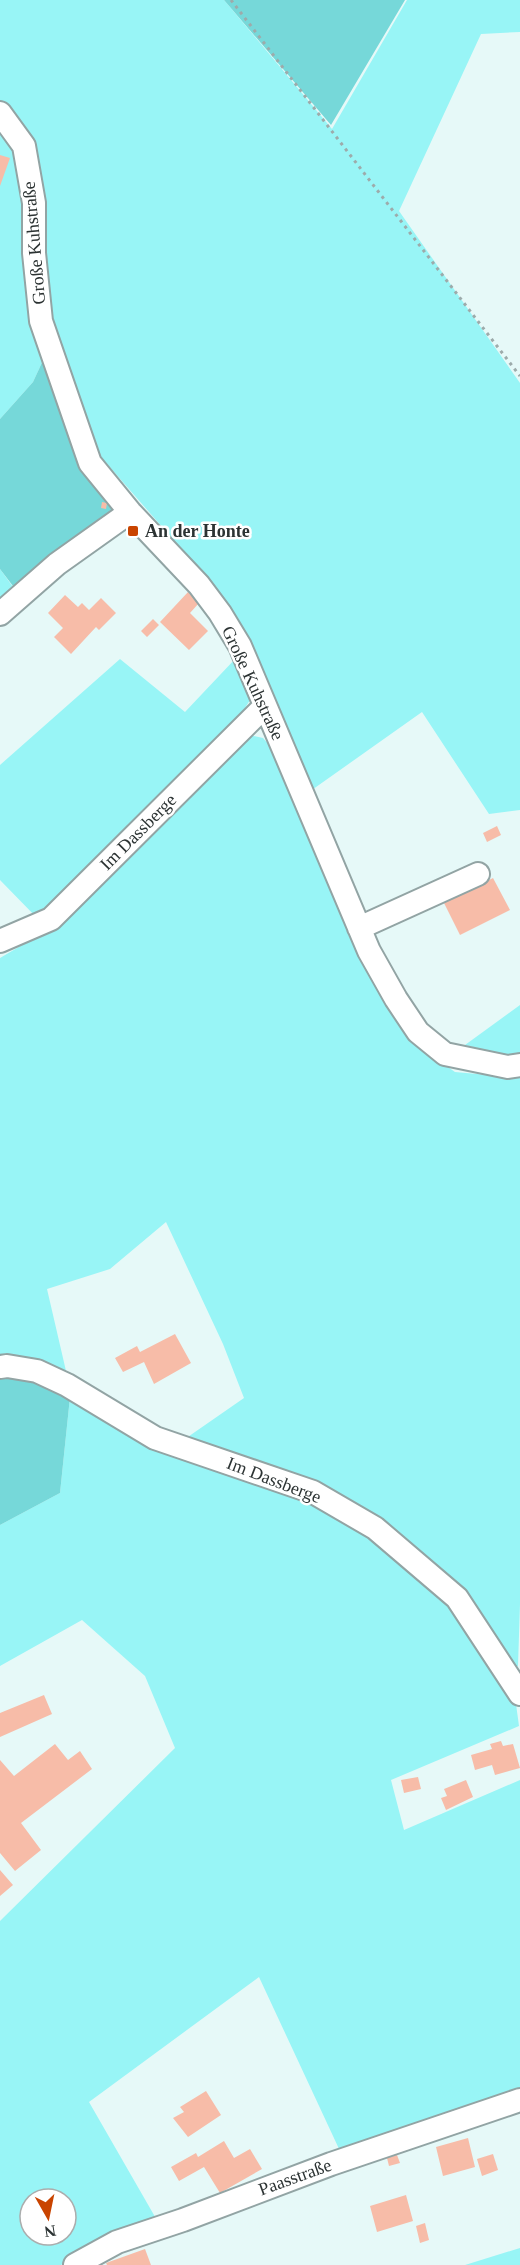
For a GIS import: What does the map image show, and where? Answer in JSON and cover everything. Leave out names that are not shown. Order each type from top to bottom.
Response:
[{"type":"street","name":"Große Kuhstraße","points":[[0,113],[24,146],[34,203],[34,253],[41,321],[90,462],[130,512],[199,585],[240,646],[369,951],[418,1032],[446,1054],[508,1067],[520,1065]]},
{"type":"street","points":[[0,614],[57,564],[130,512]]},
{"type":"street","name":"Im Dassberge","points":[[0,941],[51,918],[265,706]]},
{"type":"street","points":[[359,928],[478,874]]},
{"type":"street","name":"Im Dassberge","points":[[0,1367],[37,1371],[67,1385],[155,1438],[313,1492],[375,1528],[457,1598],[520,1694]]},
{"type":"street","name":"Paasstraße","points":[[75,2265],[117,2242],[183,2220],[331,2164],[520,2100]]},
{"type":"path","points":[[231,0],[520,376]]},
{"type":"shaded area","points":[[0,0],[224,0],[332,129],[407,0],[520,0],[520,32],[481,34],[399,211],[520,383],[520,810],[489,814],[422,712],[309,792],[211,583],[101,457],[49,325],[45,356],[33,382],[0,419]]},
{"type":"shaded area","points":[[224,0],[405,0],[331,125]]},
{"type":"shaded area","points":[[45,356],[119,514],[19,594],[0,569],[0,419],[33,382]]},
{"type":"shaded area","points":[[0,569],[18,594],[0,610]]},
{"type":"shaded area","points":[[236,658],[252,697],[241,714],[39,920],[0,880],[0,765],[120,659],[185,712]]},
{"type":"shaded area","points":[[244,734],[263,738],[274,750],[418,1046],[455,1072],[520,1076],[518,1666],[510,1668],[382,1526],[182,1441],[244,1398],[223,1344],[166,1222],[110,1269],[47,1289],[66,1371],[18,1362],[0,1363],[0,958],[51,928]]},
{"type":"shaded area","points":[[520,1005],[520,1055],[508,1056],[465,1045]]},
{"type":"shaded area","points":[[0,1373],[31,1374],[70,1397],[60,1493],[0,1525]]},
{"type":"shaded area","points":[[70,1397],[309,1496],[369,1531],[438,1587],[516,1704],[519,1726],[391,1780],[404,1830],[520,1780],[520,2088],[340,2151],[259,1977],[89,2102],[158,2222],[74,2255],[61,2265],[0,2265],[0,1921],[175,1748],[145,1676],[82,1620],[0,1666],[0,1525],[60,1493]]},
{"type":"shaded area","points":[[520,2248],[520,2265],[465,2265]]},
{"type":"building","points":[[0,155],[10,158],[0,186]]},
{"type":"building","points":[[102,502],[107,503],[106,509],[101,508]]},
{"type":"building","points":[[188,592],[199,603],[190,613],[208,631],[189,650],[160,622]]},
{"type":"building","points":[[65,595],[78,607],[82,603],[89,610],[101,598],[116,613],[99,630],[96,627],[71,654],[54,637],[63,628],[48,613]]},
{"type":"building","points":[[153,619],[159,625],[147,637],[141,631]]},
{"type":"building","points":[[497,826],[501,835],[487,842],[483,833]]},
{"type":"building","points":[[493,878],[510,910],[460,935],[444,903]]},
{"type":"building","points":[[175,1334],[191,1363],[154,1384],[144,1362],[123,1372],[115,1358],[137,1346],[140,1352]]},
{"type":"building","points":[[44,1695],[52,1714],[0,1737],[0,1713]]},
{"type":"building","points":[[501,1741],[503,1746],[513,1744],[520,1768],[495,1775],[492,1765],[475,1770],[471,1755],[492,1749],[490,1744]]},
{"type":"building","points":[[55,1744],[68,1760],[80,1751],[92,1769],[21,1823],[41,1850],[15,1871],[0,1853],[0,1760],[14,1776]]},
{"type":"building","points":[[418,1777],[421,1789],[404,1793],[401,1780]]},
{"type":"building","points":[[466,1780],[473,1797],[446,1810],[441,1798],[447,1796],[444,1789]]},
{"type":"building","points":[[0,1870],[13,1885],[0,1896]]},
{"type":"building","points":[[206,2091],[221,2115],[188,2137],[173,2118],[184,2112],[180,2107]]},
{"type":"building","points":[[468,2138],[475,2167],[443,2176],[436,2147]]},
{"type":"building","points":[[224,2141],[234,2158],[250,2149],[262,2169],[220,2193],[204,2167],[179,2181],[171,2167],[196,2153],[198,2157]]},
{"type":"building","points":[[493,2154],[498,2170],[482,2176],[477,2159]]},
{"type":"building","points":[[397,2155],[400,2163],[389,2166],[387,2158]]},
{"type":"building","points":[[406,2195],[413,2221],[377,2232],[370,2206]]},
{"type":"building","points":[[425,2223],[429,2240],[420,2243],[416,2226]]},
{"type":"building","points":[[145,2249],[151,2265],[107,2265],[106,2263]]},
{"type":"place","name":"An der Honte","points":[[133,531]]}]
